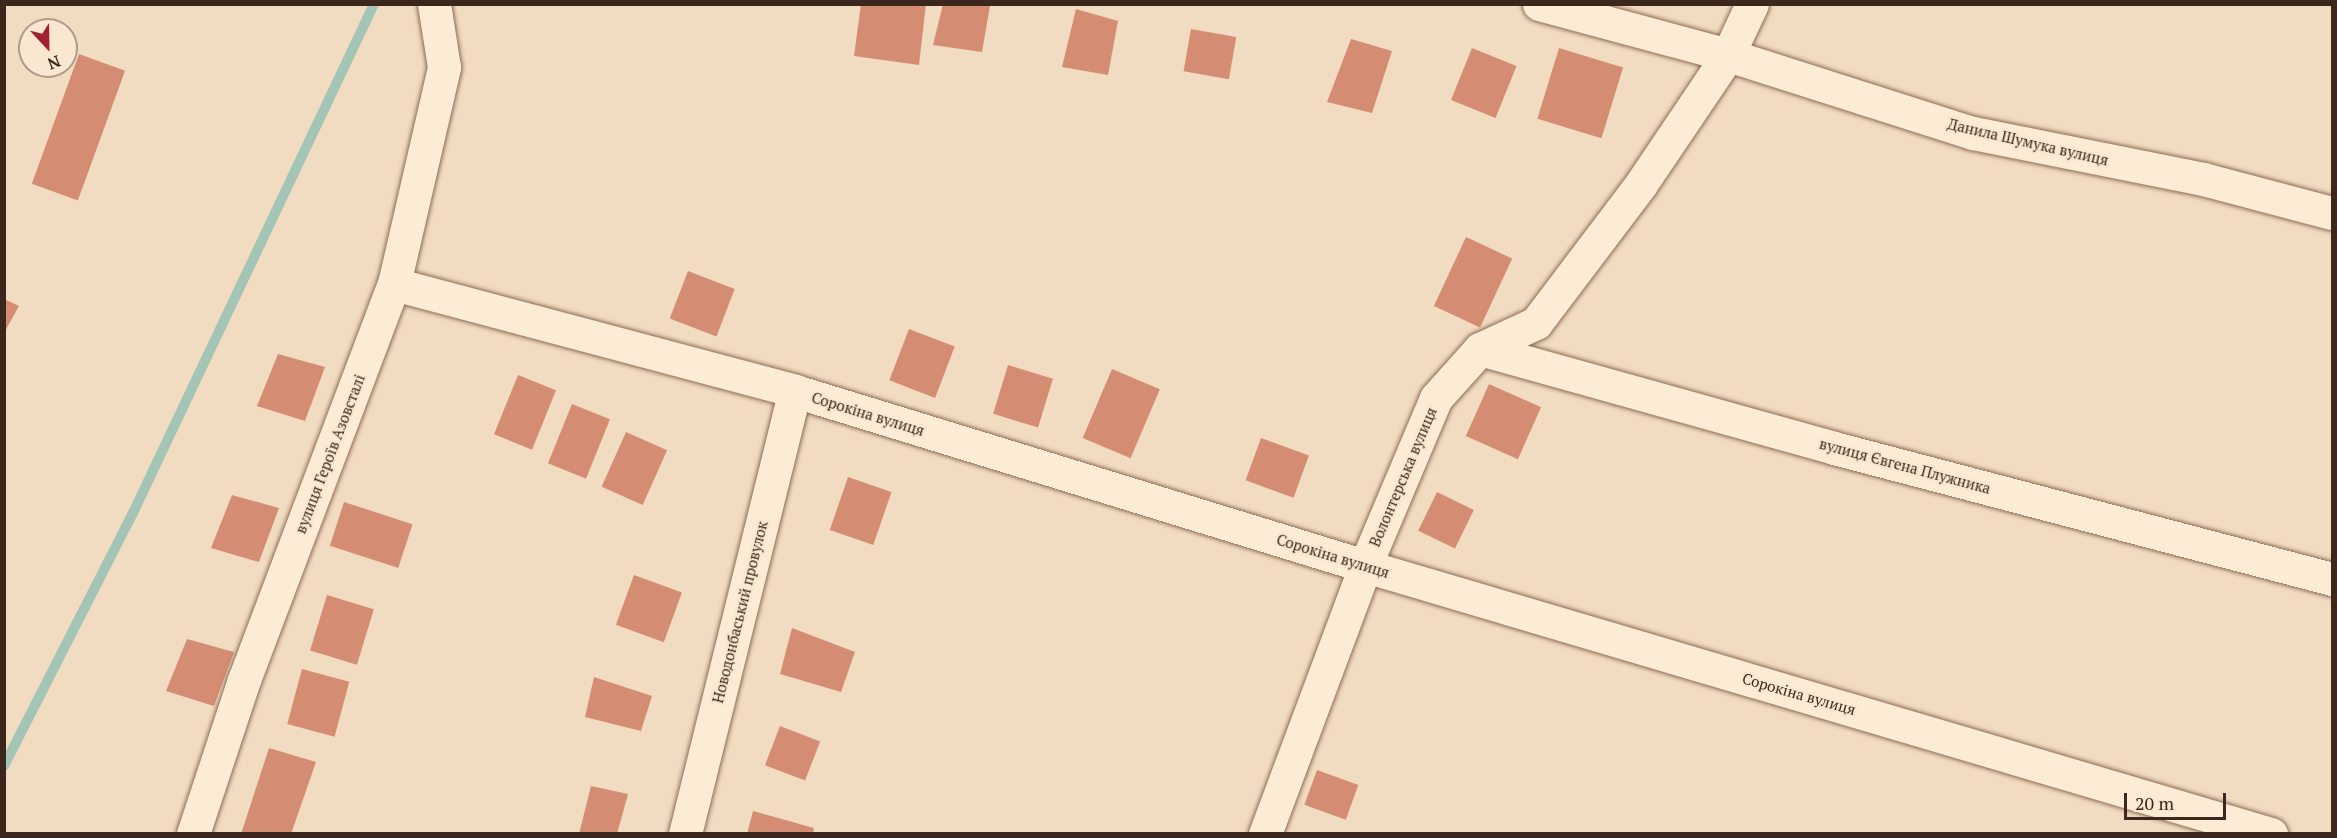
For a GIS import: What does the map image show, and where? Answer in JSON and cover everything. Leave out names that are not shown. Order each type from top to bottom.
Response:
[{"type":"street","name":"вулиця Героїв Азовсталі","points":[[193,834],[244,680],[394,284],[444,68],[434,4]]},
{"type":"street","name":"Данила Шумука вулиця","points":[[1539,4],[1728,55],[1973,133],[2203,179],[2332,213]]},
{"type":"street","name":"Волонтерська вулиця","points":[[1265,834],[1365,566],[1436,398],[1480,349],[1536,322],[1641,184],[1728,55],[1752,4]]},
{"type":"street","name":"Сорокіна вулиця","points":[[394,284],[795,391],[1365,566],[2271,834]]},
{"type":"street","name":"вулиця Євгена Плужника","points":[[1480,349],[1834,448],[2332,579]]},
{"type":"street","name":"Новодонбаський провулок","points":[[685,834],[795,391]]},
{"type":"building","points":[[861,4],[926,4],[919,65],[854,56]]},
{"type":"building","points":[[943,4],[990,6],[982,52],[933,45]]},
{"type":"building","points":[[1076,9],[1118,21],[1108,75],[1062,67]]},
{"type":"building","points":[[1191,29],[1236,37],[1229,79],[1184,71]]},
{"type":"building","points":[[1351,39],[1392,51],[1372,113],[1327,102]]},
{"type":"building","points":[[1472,48],[1517,66],[1496,118],[1451,100]]},
{"type":"building","points":[[1559,48],[1623,68],[1601,138],[1537,119]]},
{"type":"building","points":[[79,54],[125,71],[78,200],[32,184],[70,78],[78,78]]},
{"type":"building","points":[[1466,237],[1512,259],[1480,327],[1434,306]]},
{"type":"building","points":[[688,271],[735,289],[716,337],[670,319]]},
{"type":"building","points":[[4,299],[19,306],[4,333]]},
{"type":"building","points":[[909,329],[955,347],[935,398],[889,380]]},
{"type":"building","points":[[278,354],[325,367],[305,421],[257,406]]},
{"type":"building","points":[[1008,365],[1053,379],[1038,428],[993,414]]},
{"type":"building","points":[[1112,369],[1160,389],[1131,458],[1083,438]]},
{"type":"building","points":[[518,375],[556,390],[532,450],[494,434]]},
{"type":"building","points":[[1489,384],[1541,407],[1518,459],[1466,436]]},
{"type":"building","points":[[572,404],[610,419],[586,479],[548,463]]},
{"type":"building","points":[[626,432],[667,450],[643,505],[602,487]]},
{"type":"building","points":[[1261,438],[1309,455],[1294,498],[1246,480]]},
{"type":"building","points":[[848,477],[891,492],[873,545],[830,530]]},
{"type":"building","points":[[1437,492],[1474,510],[1455,549],[1418,531]]},
{"type":"building","points":[[232,495],[279,508],[259,562],[211,548]]},
{"type":"building","points":[[344,502],[412,524],[398,568],[330,546]]},
{"type":"building","points":[[634,575],[682,592],[664,642],[616,625]]},
{"type":"building","points":[[327,595],[374,609],[357,665],[310,650]]},
{"type":"building","points":[[792,628],[855,652],[841,692],[780,674]]},
{"type":"building","points":[[187,639],[234,652],[214,706],[166,691]]},
{"type":"building","points":[[302,669],[349,682],[335,737],[287,724]]},
{"type":"building","points":[[594,677],[652,696],[641,731],[585,717]]},
{"type":"building","points":[[780,726],[820,741],[805,781],[765,765]]},
{"type":"building","points":[[269,748],[316,762],[291,834],[241,834]]},
{"type":"building","points":[[1317,770],[1358,785],[1346,820],[1304,805]]},
{"type":"building","points":[[591,786],[628,794],[617,834],[579,834]]},
{"type":"building","points":[[753,811],[814,828],[813,834],[747,834]]},
{"type":"waterway","points":[[4,766],[132,515],[374,4]]}]
